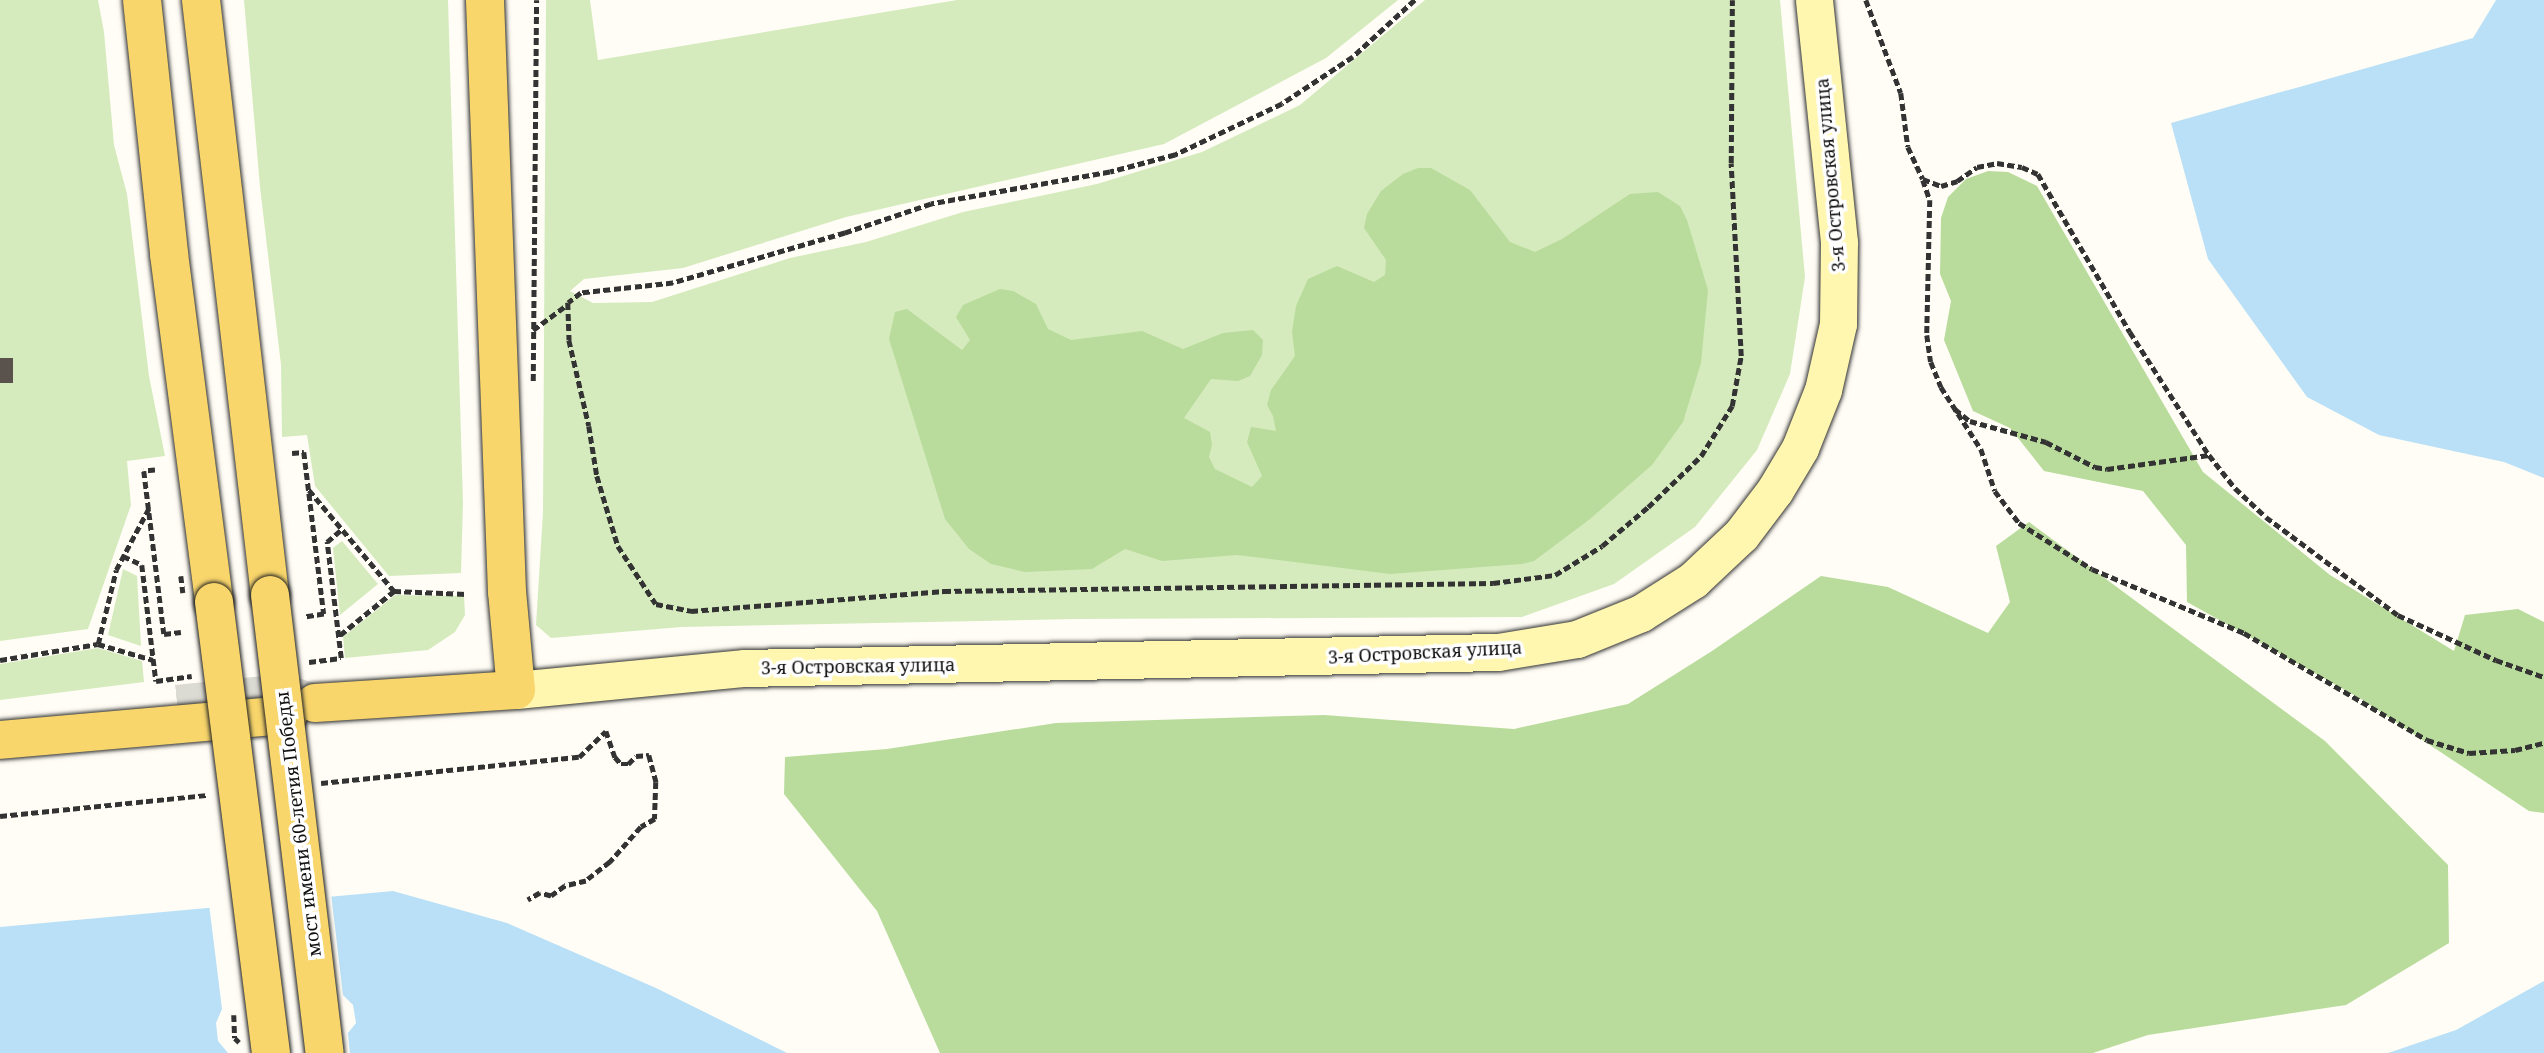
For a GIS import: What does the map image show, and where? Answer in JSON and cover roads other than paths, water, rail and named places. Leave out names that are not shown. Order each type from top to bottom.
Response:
[{"type":"main road","name":"мост имени 60-летия Победы","points":[[201,0],[325,1053]]},
{"type":"main road","points":[[458,0],[483,619],[503,690]]},
{"type":"main road","points":[[485,0],[507,592],[503,690]]},
{"type":"main road","name":"3-я Островская улица","points":[[503,690],[745,668],[1498,652],[1577,639],[1641,613],[1693,580],[1741,535],[1775,491],[1800,448],[1823,390],[1838,324],[1839,242],[1814,0]]},
{"type":"main road","points":[[140,2],[169,254],[271,1053]]},
{"type":"main road","points":[[0,740],[503,690]]},
{"type":"main road","points":[[0,714],[177,704]]},
{"type":"water","points":[[2496,0],[2544,0],[2544,478],[2504,462],[2379,435],[2307,397],[2208,259],[2171,123],[2473,38]]},
{"type":"water","points":[[393,891],[507,923],[656,988],[787,1053],[0,1053],[0,927]]},
{"type":"water","points":[[2544,981],[2544,1053],[2388,1053],[2456,1030]]},
{"type":"tunnel","points":[[177,704],[283,693],[313,703]]}]
